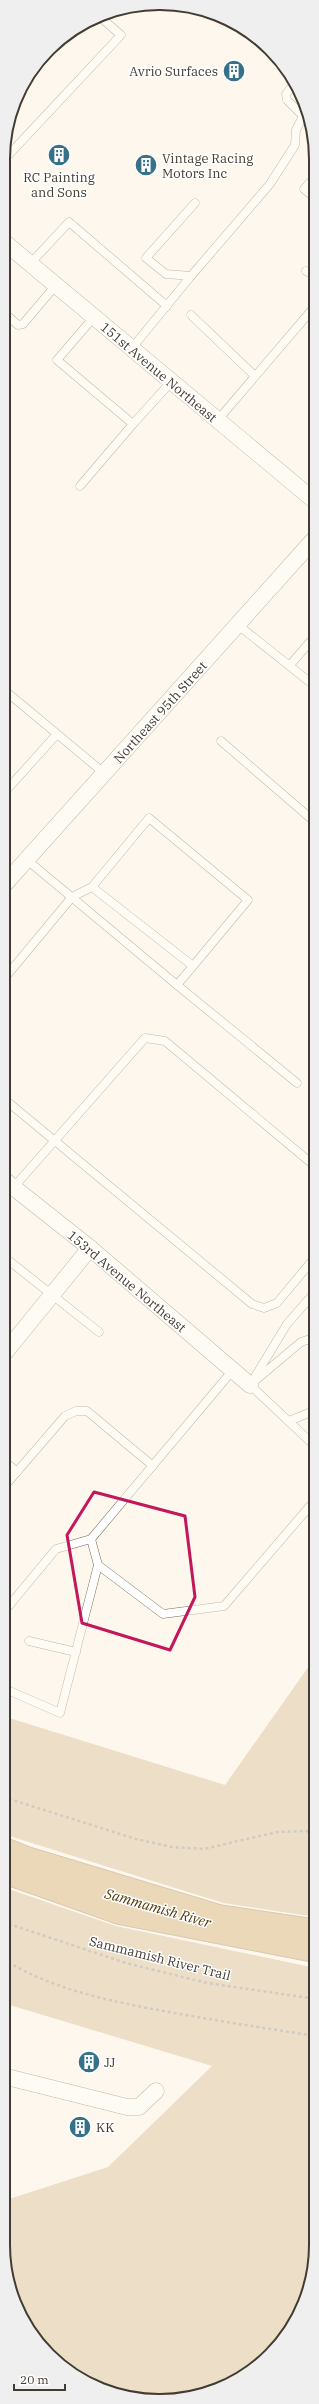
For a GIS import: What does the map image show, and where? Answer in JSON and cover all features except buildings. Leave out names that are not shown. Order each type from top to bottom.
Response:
[{"type":"street","name":"151st Avenue Northeast","points":[[10,247],[309,496]]},
{"type":"street","name":"Northeast 95th Street","points":[[10,878],[309,545]]},
{"type":"street","name":"153rd Avenue Northeast","points":[[10,1185],[90,1248],[250,1385]]},
{"type":"street","points":[[10,1347],[90,1248]]},
{"type":"street","points":[[10,2078],[127,2107],[139,2107],[156,2092]]},
{"type":"lane","points":[[10,154],[121,35],[104,20]]},
{"type":"lane","points":[[291,88],[286,94],[287,100],[302,115]]},
{"type":"lane","points":[[132,348],[191,276],[270,184],[295,145],[296,130],[303,117]]},
{"type":"lane","points":[[309,184],[304,189],[309,193]]},
{"type":"lane","points":[[191,276],[166,274],[146,258],[195,202]]},
{"type":"lane","points":[[30,264],[68,222],[167,306]]},
{"type":"lane","points":[[10,318],[18,325],[23,324],[56,285]]},
{"type":"lane","points":[[217,421],[309,313]]},
{"type":"lane","points":[[191,315],[255,376]]},
{"type":"lane","points":[[94,317],[57,360],[133,424]]},
{"type":"lane","points":[[80,486],[171,382]]},
{"type":"lane","points":[[238,625],[309,681]]},
{"type":"lane","points":[[290,665],[309,643]]},
{"type":"lane","points":[[10,695],[104,773]]},
{"type":"lane","points":[[10,786],[57,734]]},
{"type":"lane","points":[[221,741],[309,817]]},
{"type":"lane","points":[[10,969],[72,897],[92,887],[149,818],[248,900],[177,985]]},
{"type":"lane","points":[[27,860],[297,1083]]},
{"type":"lane","points":[[92,887],[193,966]]},
{"type":"lane","points":[[10,1181],[54,1141],[145,1038],[165,1041],[309,1161]]},
{"type":"lane","points":[[10,1104],[252,1304],[264,1308],[277,1303],[309,1264]]},
{"type":"lane","points":[[10,1262],[99,1332]]},
{"type":"lane","points":[[250,1385],[288,1324],[309,1299]]},
{"type":"lane","points":[[250,1385],[301,1342],[309,1339]]},
{"type":"lane","points":[[10,1605],[56,1549],[91,1539],[233,1370]]},
{"type":"lane","points":[[250,1385],[309,1441]]},
{"type":"lane","points":[[10,1480],[65,1416],[82,1410],[87,1412],[153,1466]]},
{"type":"lane","points":[[289,1422],[309,1413]]},
{"type":"lane","points":[[10,1466],[17,1472]]},
{"type":"lane","points":[[98,1565],[163,1614],[224,1606],[309,1511]]},
{"type":"lane","points":[[10,1691],[60,1713],[98,1565],[91,1539]]},
{"type":"lane","points":[[29,1641],[76,1652]]},
{"type":"path","points":[[10,1799],[136,1839],[172,1847],[204,1849],[276,1832],[309,1832]]},
{"type":"path","name":"Sammamish River Trail","points":[[10,1924],[126,1963],[200,1981],[309,1998]]},
{"type":"path","points":[[10,1964],[18,1969],[64,1987],[129,2005],[309,2035]]},
{"type":"highlighted area","points":[[94,1492],[185,1516],[195,1597],[170,1650],[82,1623],[67,1535]]},
{"type":"shaded area","points":[[309,1666],[309,1916],[223,1903],[10,1836],[10,1718],[225,1785]]},
{"type":"shaded area","points":[[10,1889],[116,1926],[309,1967],[309,2254],[304,2283],[294,2311],[278,2336],[258,2357],[243,2369],[226,2379],[198,2389],[169,2394],[140,2393],[121,2389],[93,2379],[68,2363],[41,2336],[25,2311],[15,2283],[11,2264],[10,2199],[108,2167],[212,2066],[10,2005]]},
{"type":"water","name":"Sammamish River","points":[[10,1839],[30,1847],[222,1905],[309,1918],[309,1962],[116,1924],[10,1886]]},
{"type":"place","name":"Avrio Surfaces","points":[[234,71]]},
{"type":"place","name":"RC Painting and Sons","points":[[59,155]]},
{"type":"place","name":"Vintage Racing Motors Inc","points":[[146,165]]},
{"type":"place","name":"JJ","points":[[89,2062]]},
{"type":"place","name":"KK","points":[[80,2127]]}]
